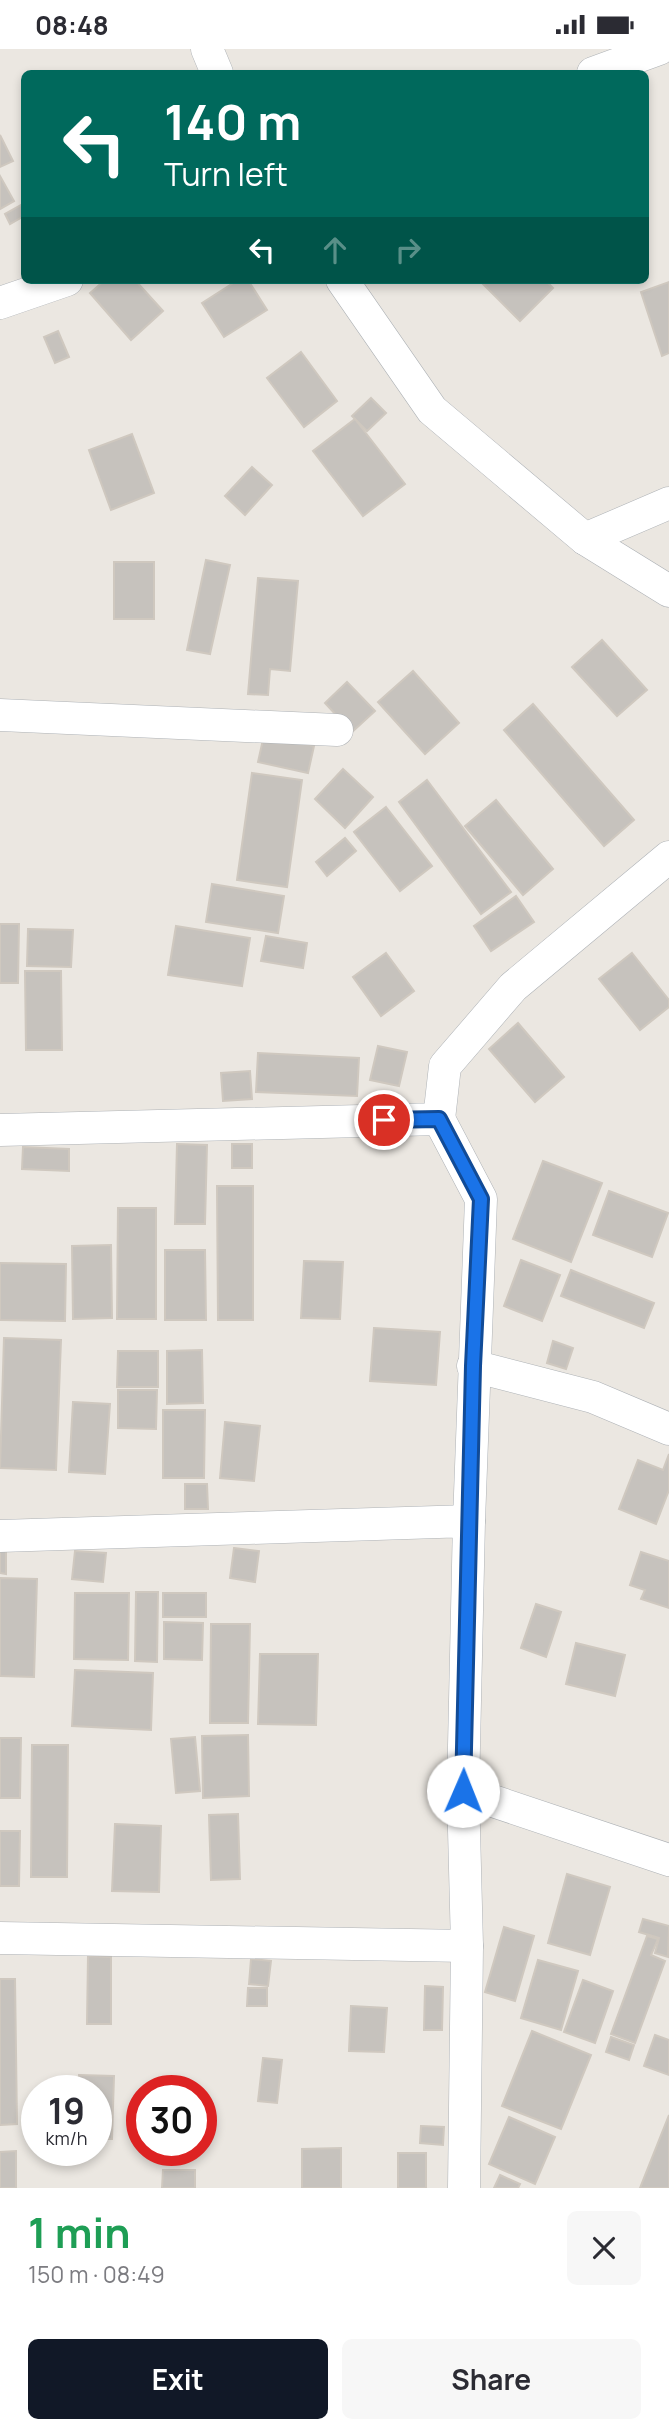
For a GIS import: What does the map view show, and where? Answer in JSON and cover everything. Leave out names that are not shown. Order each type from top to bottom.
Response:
[{"type":"street","points":[[208,49],[216,70]]},
{"type":"street","points":[[601,70],[659,49]]},
{"type":"street","points":[[0,303],[55,284]]},
{"type":"street","points":[[345,284],[432,410],[585,540],[669,591]]},
{"type":"street","points":[[585,540],[669,503]]},
{"type":"street","points":[[0,715],[337,730]]},
{"type":"street","points":[[464,2188],[467,1946],[463,1791],[473,1366],[481,1199],[439,1119],[445,1066],[513,987],[669,857]]},
{"type":"street","points":[[0,1130],[439,1119]]},
{"type":"street","points":[[473,1366],[593,1397],[669,1429]]},
{"type":"street","points":[[0,1536],[469,1521]]},
{"type":"street","points":[[463,1791],[669,1860]]},
{"type":"street","points":[[0,1938],[467,1946]]},
{"type":"building","points":[[0,135],[13,161],[0,167]]},
{"type":"building","points":[[0,176],[14,201],[0,209]]},
{"type":"building","points":[[21,205],[21,218],[10,224],[5,214]]},
{"type":"building","points":[[669,282],[669,353],[662,356],[641,292]]},
{"type":"building","points":[[100,284],[139,284],[163,311],[131,340],[90,293]]},
{"type":"building","points":[[232,284],[251,284],[267,310],[224,337],[202,303]]},
{"type":"building","points":[[483,284],[549,284],[553,288],[520,321]]},
{"type":"building","points":[[58,331],[69,357],[55,363],[44,337]]},
{"type":"building","points":[[301,352],[337,401],[304,427],[267,378]]},
{"type":"building","points":[[371,398],[386,413],[367,431],[352,416]]},
{"type":"building","points":[[355,419],[405,484],[363,516],[313,451]]},
{"type":"building","points":[[132,434],[154,493],[111,510],[89,450]]},
{"type":"building","points":[[252,467],[272,485],[245,515],[225,496]]},
{"type":"building","points":[[206,560],[230,565],[210,654],[187,650]]},
{"type":"building","points":[[114,562],[154,562],[154,619],[114,619]]},
{"type":"building","points":[[258,578],[298,581],[290,671],[270,669],[268,695],[248,694]]},
{"type":"building","points":[[602,640],[647,690],[617,716],[572,667]]},
{"type":"building","points":[[413,671],[459,723],[425,754],[378,702]]},
{"type":"building","points":[[347,682],[375,711],[352,732],[325,703]]},
{"type":"building","points":[[533,704],[634,820],[604,846],[504,730]]},
{"type":"building","points":[[264,735],[314,746],[308,773],[258,762]]},
{"type":"building","points":[[343,769],[373,797],[345,828],[315,799]]},
{"type":"building","points":[[252,773],[302,780],[287,887],[237,880]]},
{"type":"building","points":[[427,780],[511,892],[481,914],[399,802]]},
{"type":"building","points":[[496,800],[553,869],[523,895],[465,826]]},
{"type":"building","points":[[386,807],[432,866],[400,891],[354,832]]},
{"type":"building","points":[[345,838],[356,851],[327,876],[316,862]]},
{"type":"building","points":[[212,884],[284,896],[278,933],[206,922]]},
{"type":"building","points":[[516,896],[534,922],[491,951],[474,926]]},
{"type":"building","points":[[0,924],[19,924],[18,983],[0,983]]},
{"type":"building","points":[[176,926],[250,938],[242,986],[168,975]]},
{"type":"building","points":[[28,929],[73,930],[71,967],[27,966]]},
{"type":"building","points":[[266,936],[307,943],[303,968],[261,961]]},
{"type":"building","points":[[386,953],[414,991],[381,1016],[353,977]]},
{"type":"building","points":[[632,953],[669,1000],[669,1007],[640,1030],[599,979]]},
{"type":"building","points":[[25,971],[61,971],[62,1050],[26,1050]]},
{"type":"building","points":[[518,1023],[564,1077],[535,1102],[489,1049]]},
{"type":"building","points":[[378,1046],[407,1052],[399,1086],[370,1080]]},
{"type":"building","points":[[258,1053],[359,1058],[357,1096],[256,1092]]},
{"type":"building","points":[[250,1071],[252,1099],[223,1101],[221,1073]]},
{"type":"building","points":[[177,1144],[207,1145],[205,1224],[175,1224]]},
{"type":"building","points":[[232,1144],[252,1144],[252,1168],[232,1168]]},
{"type":"building","points":[[23,1147],[69,1149],[69,1171],[22,1169]]},
{"type":"building","points":[[543,1161],[602,1183],[571,1262],[513,1239]]},
{"type":"building","points":[[217,1186],[253,1186],[253,1320],[218,1320]]},
{"type":"building","points":[[609,1191],[668,1213],[652,1257],[593,1235]]},
{"type":"building","points":[[118,1208],[156,1208],[156,1319],[117,1319]]},
{"type":"building","points":[[111,1245],[112,1318],[73,1319],[72,1246]]},
{"type":"building","points":[[165,1250],[205,1250],[206,1320],[165,1320]]},
{"type":"building","points":[[521,1260],[560,1275],[542,1321],[504,1306]]},
{"type":"building","points":[[304,1261],[343,1262],[340,1319],[301,1318]]},
{"type":"building","points":[[0,1263],[66,1264],[65,1321],[0,1320]]},
{"type":"building","points":[[571,1270],[654,1303],[644,1328],[561,1296]]},
{"type":"building","points":[[374,1328],[440,1332],[436,1385],[370,1381]]},
{"type":"building","points":[[4,1338],[61,1340],[56,1470],[0,1468]]},
{"type":"building","points":[[553,1341],[573,1348],[566,1369],[547,1363]]},
{"type":"building","points":[[202,1350],[203,1403],[167,1404],[167,1351]]},
{"type":"building","points":[[118,1351],[158,1351],[158,1387],[117,1387]]},
{"type":"building","points":[[118,1390],[157,1390],[156,1429],[118,1428]]},
{"type":"building","points":[[73,1402],[110,1404],[105,1474],[69,1472]]},
{"type":"building","points":[[163,1410],[205,1410],[204,1478],[163,1478]]},
{"type":"building","points":[[225,1422],[260,1426],[254,1481],[220,1478]]},
{"type":"building","points":[[669,1454],[669,1490],[656,1524],[619,1509],[638,1460],[663,1470]]},
{"type":"building","points":[[185,1484],[207,1484],[208,1509],[185,1509]]},
{"type":"building","points":[[234,1548],[259,1551],[255,1582],[230,1578]]},
{"type":"building","points":[[0,1550],[6,1551],[6,1574],[0,1573]]},
{"type":"building","points":[[75,1551],[106,1553],[103,1582],[72,1579]]},
{"type":"building","points":[[641,1552],[669,1561],[669,1608],[641,1599],[645,1590],[630,1585]]},
{"type":"building","points":[[0,1578],[37,1579],[34,1677],[0,1676]]},
{"type":"building","points":[[136,1592],[158,1592],[157,1662],[135,1661]]},
{"type":"building","points":[[75,1593],[129,1593],[128,1660],[74,1659]]},
{"type":"building","points":[[163,1593],[206,1593],[206,1617],[163,1617]]},
{"type":"building","points":[[536,1604],[561,1612],[546,1657],[521,1648]]},
{"type":"building","points":[[164,1622],[203,1623],[202,1660],[164,1659]]},
{"type":"building","points":[[211,1624],[250,1624],[248,1723],[210,1723]]},
{"type":"building","points":[[576,1643],[625,1655],[615,1696],[566,1684]]},
{"type":"building","points":[[260,1654],[318,1654],[316,1725],[258,1724]]},
{"type":"building","points":[[75,1670],[153,1673],[151,1730],[72,1726]]},
{"type":"building","points":[[248,1735],[249,1796],[203,1798],[202,1736]]},
{"type":"building","points":[[195,1737],[200,1791],[176,1793],[171,1739]]},
{"type":"building","points":[[0,1738],[21,1738],[20,1798],[0,1798]]},
{"type":"building","points":[[32,1745],[68,1745],[67,1877],[31,1877]]},
{"type":"building","points":[[238,1814],[240,1879],[211,1880],[209,1815]]},
{"type":"building","points":[[115,1824],[161,1826],[159,1892],[112,1891]]},
{"type":"building","points":[[0,1831],[20,1831],[19,1886],[0,1886]]},
{"type":"building","points":[[567,1874],[610,1887],[590,1955],[548,1943]]},
{"type":"building","points":[[643,1919],[669,1926],[668,1957],[655,1953],[659,1938],[639,1932]]},
{"type":"building","points":[[504,1927],[534,1936],[515,2001],[485,1992]]},
{"type":"building","points":[[647,1936],[658,1939],[651,1955],[665,1961],[635,2043],[611,2034]]},
{"type":"building","points":[[88,1956],[111,1957],[111,2024],[87,2024]]},
{"type":"building","points":[[251,1959],[271,1961],[268,1986],[249,1984]]},
{"type":"building","points":[[538,1960],[578,1971],[561,2030],[521,2018]]},
{"type":"building","points":[[0,1979],[15,1979],[17,2124],[0,2125]]},
{"type":"building","points":[[583,1980],[613,1991],[595,2043],[564,2032]]},
{"type":"building","points":[[425,1986],[443,1987],[442,2030],[424,2030]]},
{"type":"building","points":[[248,1988],[267,1988],[267,2006],[247,2006]]},
{"type":"building","points":[[351,2006],[387,2008],[384,2052],[349,2051]]},
{"type":"building","points":[[532,2031],[591,2055],[561,2129],[502,2106]]},
{"type":"building","points":[[655,2035],[669,2040],[669,2075],[644,2066]]},
{"type":"building","points":[[611,2037],[634,2045],[629,2060],[606,2052]]},
{"type":"building","points":[[263,2058],[282,2060],[277,2103],[258,2101]]},
{"type":"building","points":[[112,2076],[114,2076],[112,2139]]},
{"type":"building","points":[[669,2115],[669,2188],[640,2188]]},
{"type":"building","points":[[509,2117],[555,2137],[535,2184],[489,2164]]},
{"type":"building","points":[[421,2126],[444,2127],[443,2145],[420,2143]]},
{"type":"building","points":[[341,2148],[341,2188],[302,2188],[302,2149]]},
{"type":"building","points":[[16,2151],[16,2188],[0,2188],[0,2152]]},
{"type":"building","points":[[398,2153],[426,2153],[426,2188],[398,2188]]},
{"type":"building","points":[[163,2170],[195,2170],[195,2188],[162,2188]]},
{"type":"building","points":[[500,2175],[520,2184],[518,2188],[494,2188]]},
{"type":"route","points":[[384,1120],[439,1119],[481,1199],[473,1366],[463,1791]]}]
